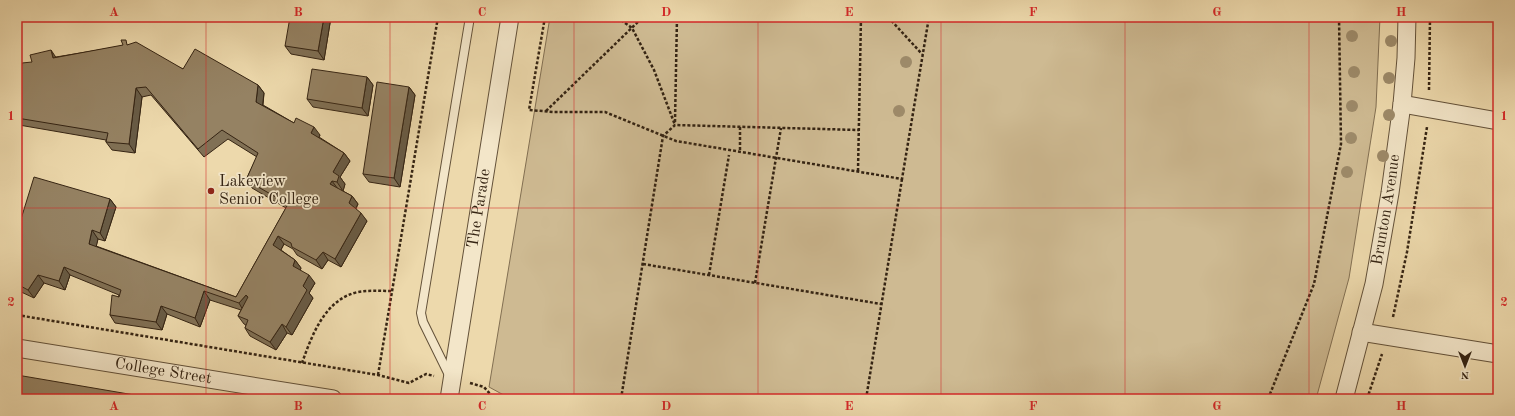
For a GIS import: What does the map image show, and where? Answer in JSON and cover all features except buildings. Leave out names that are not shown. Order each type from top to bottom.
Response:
[{"type":"street","name":"The Parade","points":[[449,399],[510,17]]},
{"type":"street","name":"Brunton Avenue","points":[[1344,399],[1376,276],[1390,193],[1402,104],[1406,58],[1407,17]]},
{"type":"street","points":[[1402,104],[1498,121]]},
{"type":"street","points":[[1361,332],[1498,354]]},
{"type":"street","name":"College Street","points":[[17,348],[264,393],[332,399]]},
{"type":"lane","points":[[451,379],[423,322],[421,313],[470,17]]},
{"type":"path","points":[[17,30],[19,17]]},
{"type":"path","points":[[17,315],[378,375],[438,17]]},
{"type":"path","points":[[545,17],[529,110],[605,112],[676,141],[902,178]]},
{"type":"path","points":[[618,17],[632,28],[654,70],[675,126]]},
{"type":"path","points":[[546,111],[643,17]]},
{"type":"path","points":[[675,126],[677,17]]},
{"type":"path","points":[[858,171],[861,17]]},
{"type":"path","points":[[888,17],[922,54]]},
{"type":"path","points":[[866,399],[929,17]]},
{"type":"path","points":[[1268,399],[1314,284],[1341,144],[1339,17]]},
{"type":"path","points":[[1367,399],[1396,307],[1427,133],[1430,17]]},
{"type":"path","points":[[621,399],[663,136],[675,126],[859,130]]},
{"type":"path","points":[[740,127],[740,152]]},
{"type":"path","points":[[756,283],[781,128]]},
{"type":"path","points":[[709,275],[729,155]]},
{"type":"path","points":[[643,264],[881,304]]},
{"type":"path","points":[[302,363],[308,345],[319,322],[332,306],[344,296],[370,290],[392,291]]},
{"type":"shaded area","points":[[550,17],[1380,17],[1376,107],[1349,278],[1316,399],[511,399],[489,387]]},
{"type":"place","name":"Lakeview Senior College","points":[[211,191]]}]
